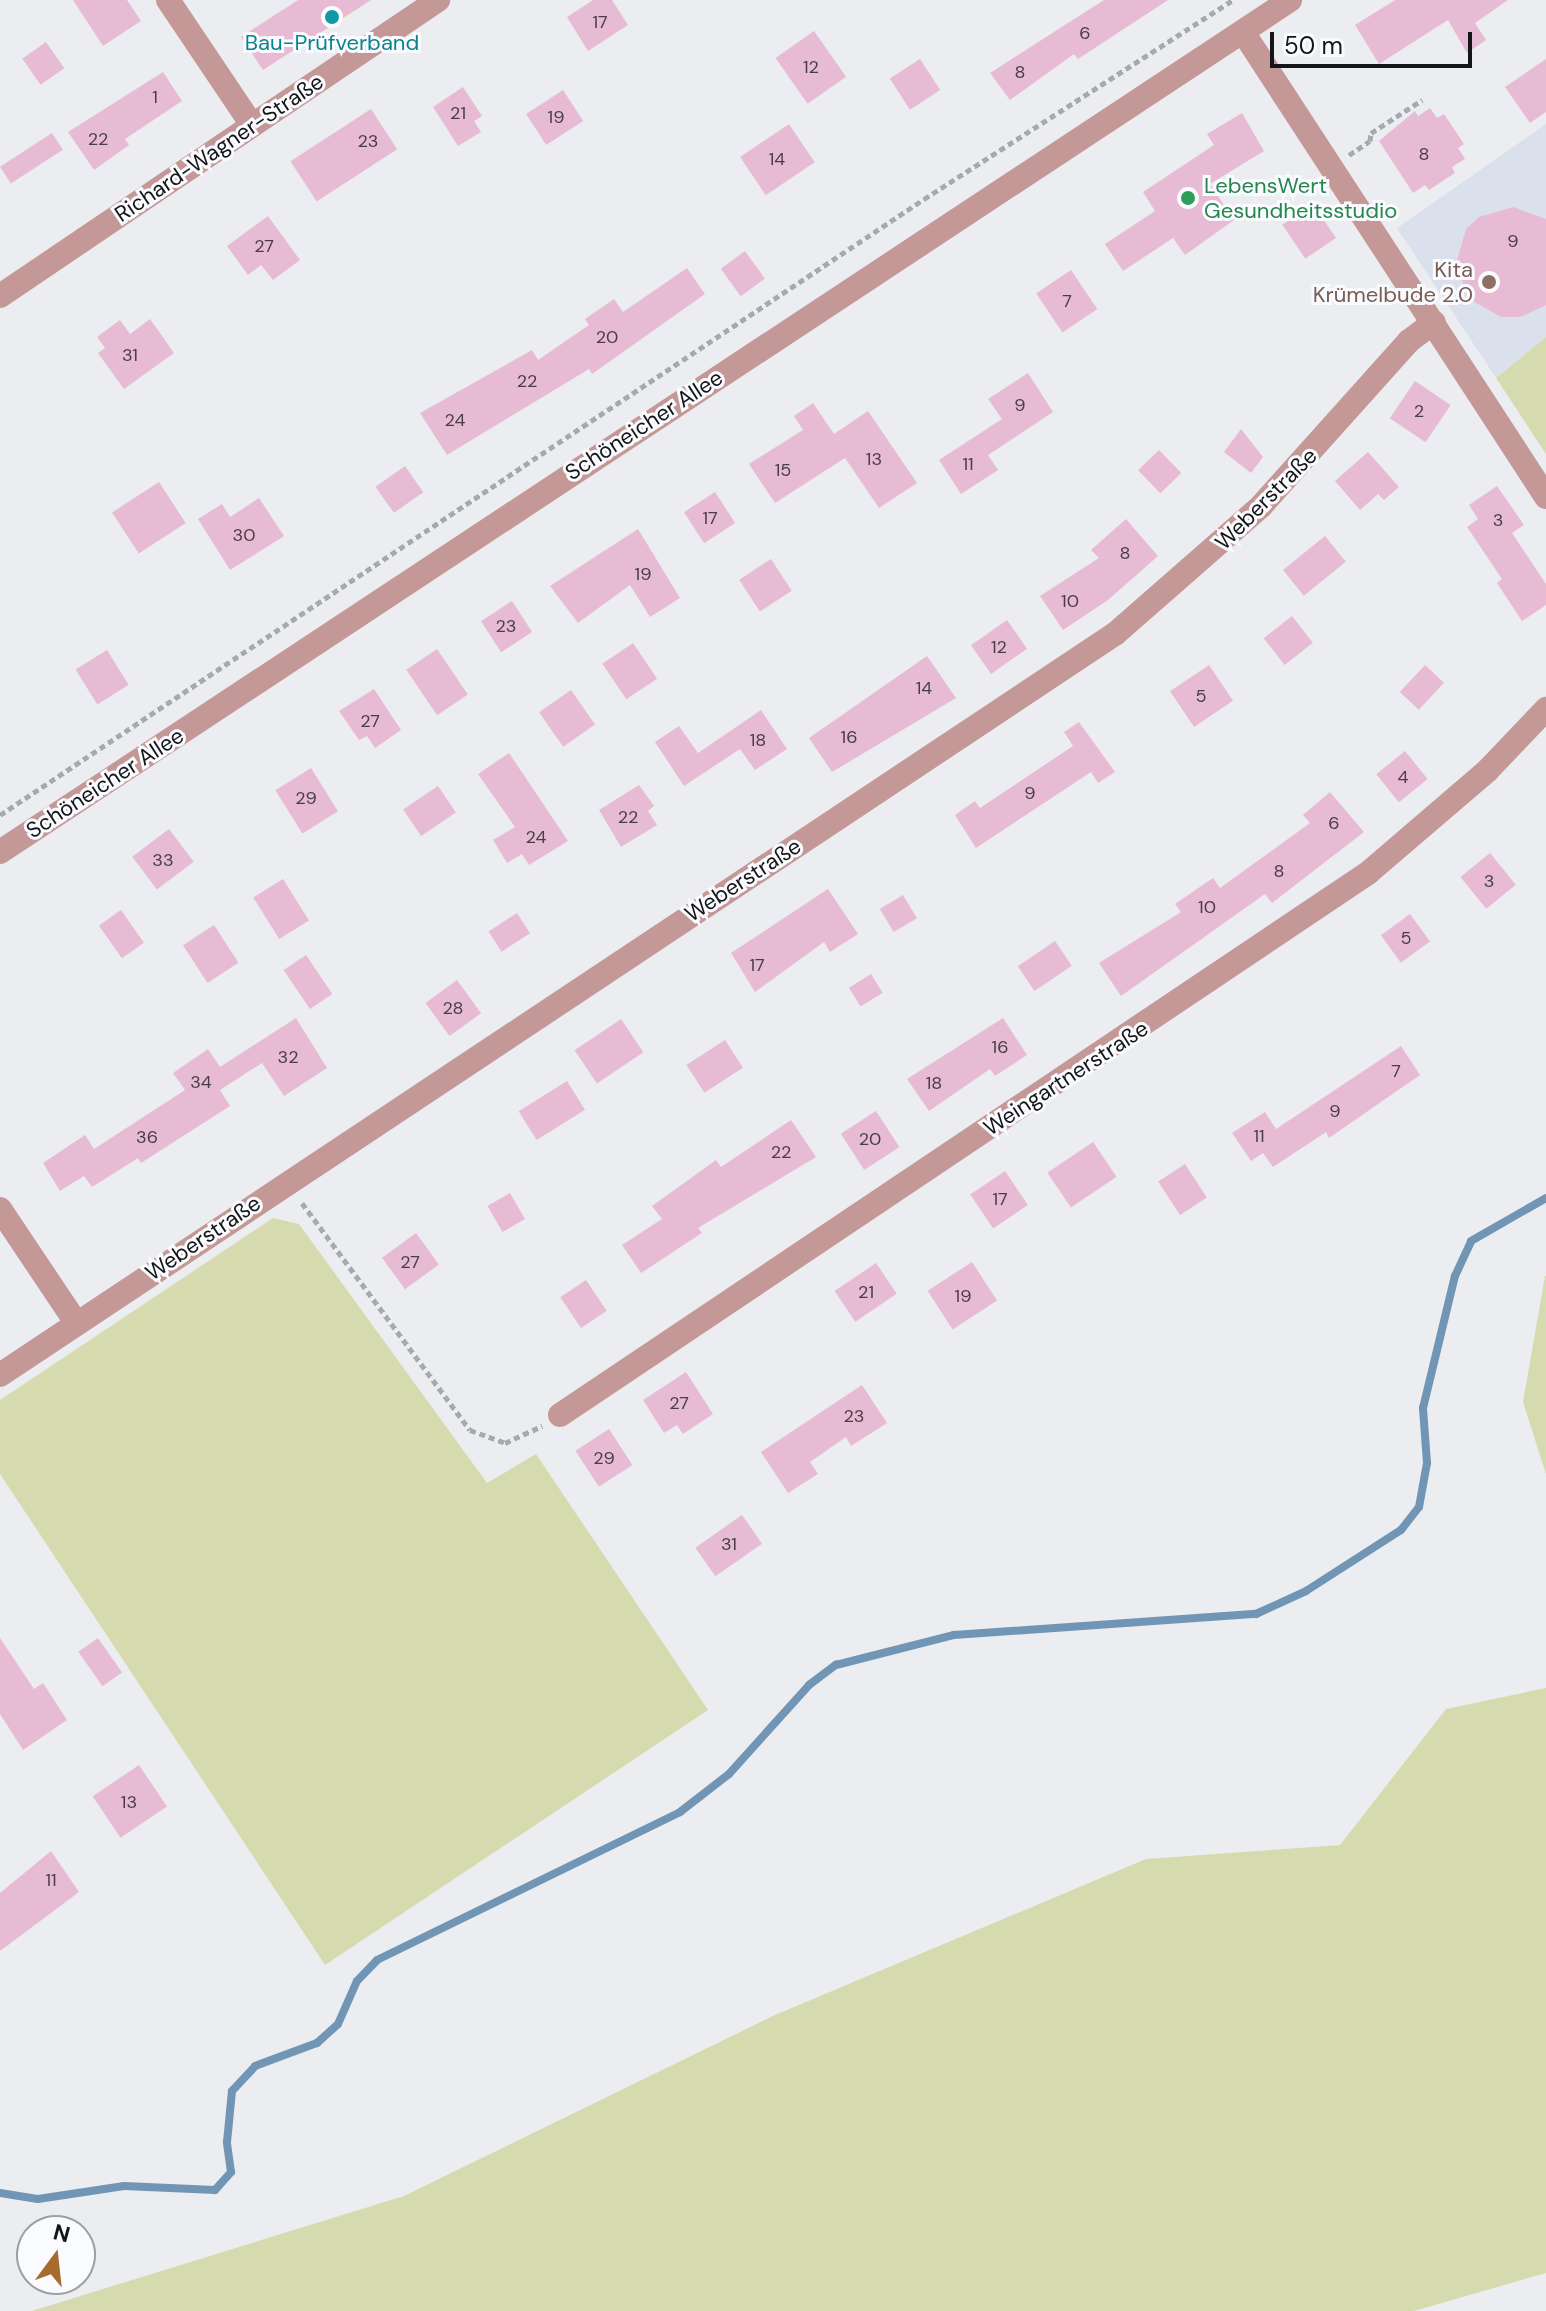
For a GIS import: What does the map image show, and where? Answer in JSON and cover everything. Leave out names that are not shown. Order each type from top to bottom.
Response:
[{"type":"street","points":[[168,0],[252,125]]},
{"type":"street","name":"Richard-Wagner-Straße","points":[[0,296],[438,0]]},
{"type":"street","name":"Schöneicher Allee","points":[[0,852],[1290,0]]},
{"type":"street","points":[[1243,32],[1546,497]]},
{"type":"street","name":"Weberstraße","points":[[0,1375],[286,1181],[1115,634],[1261,506],[1409,341],[1434,322]]},
{"type":"street","name":"Weingartnerstraße","points":[[560,1415],[1368,873],[1487,771],[1546,709]]},
{"type":"street","points":[[0,1209],[77,1324]]},
{"type":"path","points":[[0,815],[924,199],[1233,0]]},
{"type":"path","points":[[1343,158],[1370,141],[1371,133],[1422,100]]},
{"type":"path","points":[[286,1181],[470,1430],[490,1440],[517,1441],[560,1415]]},
{"type":"shaded area","name":"Kita Krümelbude 2.0","points":[[1546,124],[1546,337],[1496,378],[1397,228]]},
{"type":"green space","points":[[1546,337],[1546,454],[1496,378]]},
{"type":"green space","points":[[273,1218],[299,1224],[487,1483],[536,1454],[708,1710],[325,1965],[0,1474],[0,1400]]},
{"type":"green space","points":[[1546,1276],[1546,1474],[1523,1402]]},
{"type":"green space","points":[[1546,1688],[1546,2273],[1414,2311],[32,2311],[84,2295],[96,2295],[96,2291],[404,2196],[775,2015],[1146,1859],[1340,1845],[1446,1709]]},
{"type":"building","points":[[73,0],[127,0],[141,21],[103,46]]},
{"type":"building","points":[[298,0],[371,0],[263,70],[241,37]]},
{"type":"building","points":[[593,0],[612,0],[628,25],[588,51],[567,17]]},
{"type":"building","points":[[1104,0],[1168,0],[1078,59],[1074,54],[1010,100],[990,73]]},
{"type":"building","points":[[1395,0],[1508,0],[1475,23],[1486,40],[1467,53],[1448,20],[1379,64],[1355,25]]},
{"type":"building","points":[[814,31],[846,77],[808,104],[775,58]]},
{"type":"building","points":[[46,42],[64,68],[41,85],[22,59]]},
{"type":"building","points":[[920,59],[940,90],[910,110],[890,79]]},
{"type":"building","points":[[1546,59],[1546,112],[1530,123],[1505,87]]},
{"type":"building","points":[[163,72],[182,101],[125,139],[129,145],[94,170],[68,132]]},
{"type":"building","points":[[463,87],[482,116],[474,121],[481,132],[458,146],[433,107]]},
{"type":"building","points":[[563,90],[583,121],[546,145],[526,114]]},
{"type":"building","points":[[1430,108],[1437,118],[1444,114],[1464,144],[1458,148],[1465,159],[1452,167],[1455,173],[1429,190],[1425,185],[1413,193],[1379,141],[1415,111],[1418,116]]},
{"type":"building","points":[[371,109],[397,149],[317,202],[290,161]]},
{"type":"building","points":[[1242,113],[1264,151],[1210,184],[1234,220],[1185,255],[1173,238],[1123,271],[1105,244],[1155,211],[1143,192],[1214,145],[1207,134]]},
{"type":"building","points":[[789,124],[815,162],[766,195],[740,157]]},
{"type":"building","points":[[52,133],[63,150],[11,184],[0,167]]},
{"type":"building","points":[[1313,204],[1336,238],[1305,259],[1282,225]]},
{"type":"building","points":[[1513,207],[1546,219],[1546,305],[1520,317],[1501,317],[1469,299],[1456,264],[1466,229],[1479,217]]},
{"type":"building","points":[[268,216],[300,260],[273,280],[261,265],[248,275],[227,246]]},
{"type":"building","points":[[745,251],[765,279],[741,296],[721,269]]},
{"type":"building","points":[[687,268],[705,294],[592,374],[589,369],[447,455],[420,413],[532,350],[538,360],[589,325],[585,319],[614,299],[623,312]]},
{"type":"building","points":[[1071,270],[1097,309],[1062,332],[1036,293]]},
{"type":"building","points":[[150,319],[174,353],[124,389],[98,353],[105,348],[97,337],[120,320],[130,334]]},
{"type":"building","points":[[1028,373],[1053,412],[988,455],[998,470],[961,494],[939,460],[1002,419],[988,399]]},
{"type":"building","points":[[1415,381],[1451,405],[1425,442],[1390,418]]},
{"type":"building","points":[[813,403],[834,434],[868,411],[917,483],[879,508],[845,458],[775,503],[749,464],[803,430],[794,416]]},
{"type":"building","points":[[1241,429],[1263,457],[1251,473],[1224,452]]},
{"type":"building","points":[[1159,450],[1181,473],[1160,493],[1138,470]]},
{"type":"building","points":[[1368,452],[1399,487],[1384,500],[1378,494],[1360,510],[1335,481]]},
{"type":"building","points":[[405,466],[423,492],[394,513],[376,487]]},
{"type":"building","points":[[159,482],[186,523],[139,554],[112,512]]},
{"type":"building","points":[[1497,486],[1524,525],[1512,533],[1546,584],[1546,605],[1522,621],[1497,583],[1502,579],[1467,527],[1478,519],[1469,505]]},
{"type":"building","points":[[715,492],[735,523],[704,543],[684,512]]},
{"type":"building","points":[[259,498],[284,536],[230,570],[198,519],[222,504],[230,517]]},
{"type":"building","points":[[1126,519],[1158,556],[1108,600],[1063,630],[1040,596],[1099,558],[1091,550]]},
{"type":"building","points":[[638,529],[680,598],[650,617],[630,585],[578,623],[550,586]]},
{"type":"building","points":[[1325,536],[1346,562],[1304,596],[1283,570]]},
{"type":"building","points":[[771,559],[792,591],[760,612],[739,580]]},
{"type":"building","points":[[512,601],[532,632],[501,652],[481,621]]},
{"type":"building","points":[[1292,616],[1313,643],[1285,665],[1264,638]]},
{"type":"building","points":[[1007,620],[1027,649],[991,674],[971,645]]},
{"type":"building","points":[[633,643],[657,679],[626,699],[602,664]]},
{"type":"building","points":[[437,649],[468,695],[437,715],[406,670]]},
{"type":"building","points":[[107,650],[129,685],[97,704],[76,670]]},
{"type":"building","points":[[927,656],[956,698],[832,772],[809,738]]},
{"type":"building","points":[[1209,665],[1233,701],[1194,727],[1170,691]]},
{"type":"building","points":[[1425,665],[1444,683],[1419,710],[1400,692]]},
{"type":"building","points":[[374,689],[401,730],[375,748],[367,736],[359,740],[339,711]]},
{"type":"building","points":[[571,690],[595,724],[563,747],[539,712]]},
{"type":"building","points":[[761,710],[787,749],[755,770],[740,749],[684,786],[655,742],[679,726],[698,753]]},
{"type":"building","points":[[1079,722],[1115,772],[1098,783],[1091,772],[976,848],[955,815],[975,801],[980,808],[1073,746],[1064,732]]},
{"type":"building","points":[[1405,751],[1428,779],[1399,802],[1376,774]]},
{"type":"building","points":[[509,753],[568,841],[529,865],[522,854],[507,863],[493,840],[515,827],[478,774]]},
{"type":"building","points":[[311,768],[338,811],[302,834],[275,790]]},
{"type":"building","points":[[639,785],[654,806],[648,811],[657,825],[621,847],[599,810]]},
{"type":"building","points":[[438,786],[456,813],[421,836],[403,809]]},
{"type":"building","points":[[1330,792],[1364,832],[1272,903],[1265,894],[1121,996],[1099,963],[1181,912],[1175,904],[1213,878],[1220,888],[1310,823],[1303,815]]},
{"type":"building","points":[[169,829],[194,862],[157,889],[132,857]]},
{"type":"building","points":[[1490,853],[1516,885],[1486,909],[1460,877]]},
{"type":"building","points":[[283,879],[309,921],[279,939],[253,898]]},
{"type":"building","points":[[828,889],[858,934],[830,952],[824,942],[755,992],[731,953]]},
{"type":"building","points":[[903,895],[917,918],[894,932],[880,909]]},
{"type":"building","points":[[121,910],[144,943],[122,958],[99,925]]},
{"type":"building","points":[[517,913],[530,933],[502,952],[488,932]]},
{"type":"building","points":[[1410,914],[1430,942],[1401,963],[1381,935]]},
{"type":"building","points":[[214,925],[239,963],[207,983],[183,945]]},
{"type":"building","points":[[1055,941],[1072,966],[1034,991],[1018,966]]},
{"type":"building","points":[[306,955],[332,994],[310,1009],[284,970]]},
{"type":"building","points":[[871,974],[883,993],[861,1006],[849,988]]},
{"type":"building","points":[[457,980],[481,1013],[450,1036],[425,1003]]},
{"type":"building","points":[[296,1018],[327,1068],[284,1096],[262,1063],[220,1090],[230,1106],[141,1163],[138,1158],[92,1187],[84,1176],[60,1191],[43,1163],[85,1135],[94,1149],[185,1090],[173,1073],[208,1049],[220,1067]]},
{"type":"building","points":[[1003,1018],[1027,1055],[995,1076],[990,1069],[929,1111],[907,1079]]},
{"type":"building","points":[[621,1019],[643,1052],[597,1083],[575,1050]]},
{"type":"building","points":[[725,1040],[743,1068],[704,1093],[686,1065]]},
{"type":"building","points":[[1401,1046],[1420,1075],[1329,1138],[1326,1132],[1273,1167],[1263,1153],[1251,1161],[1232,1133],[1265,1112],[1276,1129]]},
{"type":"building","points":[[567,1081],[585,1110],[537,1140],[519,1111]]},
{"type":"building","points":[[876,1111],[899,1147],[864,1170],[841,1134]]},
{"type":"building","points":[[791,1120],[816,1157],[698,1228],[702,1233],[641,1273],[622,1245],[662,1219],[652,1206],[716,1160],[721,1167]]},
{"type":"building","points":[[1093,1142],[1116,1177],[1071,1208],[1047,1173]]},
{"type":"building","points":[[1185,1164],[1207,1198],[1180,1215],[1158,1181]]},
{"type":"building","points":[[1005,1171],[1028,1205],[993,1228],[970,1194]]},
{"type":"building","points":[[510,1193],[525,1219],[502,1232],[487,1206]]},
{"type":"building","points":[[416,1233],[439,1265],[405,1289],[382,1258]]},
{"type":"building","points":[[972,1262],[997,1301],[953,1329],[928,1291]]},
{"type":"building","points":[[876,1263],[897,1294],[855,1322],[835,1291]]},
{"type":"building","points":[[586,1280],[607,1311],[581,1328],[560,1297]]},
{"type":"building","points":[[686,1372],[713,1414],[683,1434],[677,1425],[664,1433],[643,1400]]},
{"type":"building","points":[[862,1385],[887,1423],[851,1446],[846,1437],[810,1462],[818,1474],[788,1493],[761,1452]]},
{"type":"building","points":[[609,1429],[632,1465],[599,1487],[575,1451]]},
{"type":"building","points":[[742,1515],[762,1544],[715,1576],[695,1548]]},
{"type":"building","points":[[0,1638],[34,1689],[43,1683],[67,1720],[23,1750],[0,1714]]},
{"type":"building","points":[[98,1638],[122,1672],[102,1686],[78,1652]]},
{"type":"building","points":[[139,1765],[167,1806],[121,1838],[93,1796]]},
{"type":"building","points":[[51,1851],[79,1892],[0,1951],[0,1893]]},
{"type":"waterway","points":[[0,2193],[38,2199],[124,2186],[215,2190],[231,2172],[227,2142],[232,2091],[255,2066],[317,2043],[338,2024],[357,1981],[377,1960],[680,1812],[729,1774],[809,1685],[836,1665],[954,1635],[1256,1614],[1306,1591],[1401,1530],[1419,1507],[1427,1463],[1423,1408],[1455,1276],[1471,1241],[1546,1198]]},
{"type":"place","name":"Bau-Prüfverband","points":[[332,17]]},
{"type":"place","name":"LebensWert Gesundheitsstudio","points":[[1188,198]]},
{"type":"place","name":"Kita Krümelbude 2.0","points":[[1489,282]]}]
